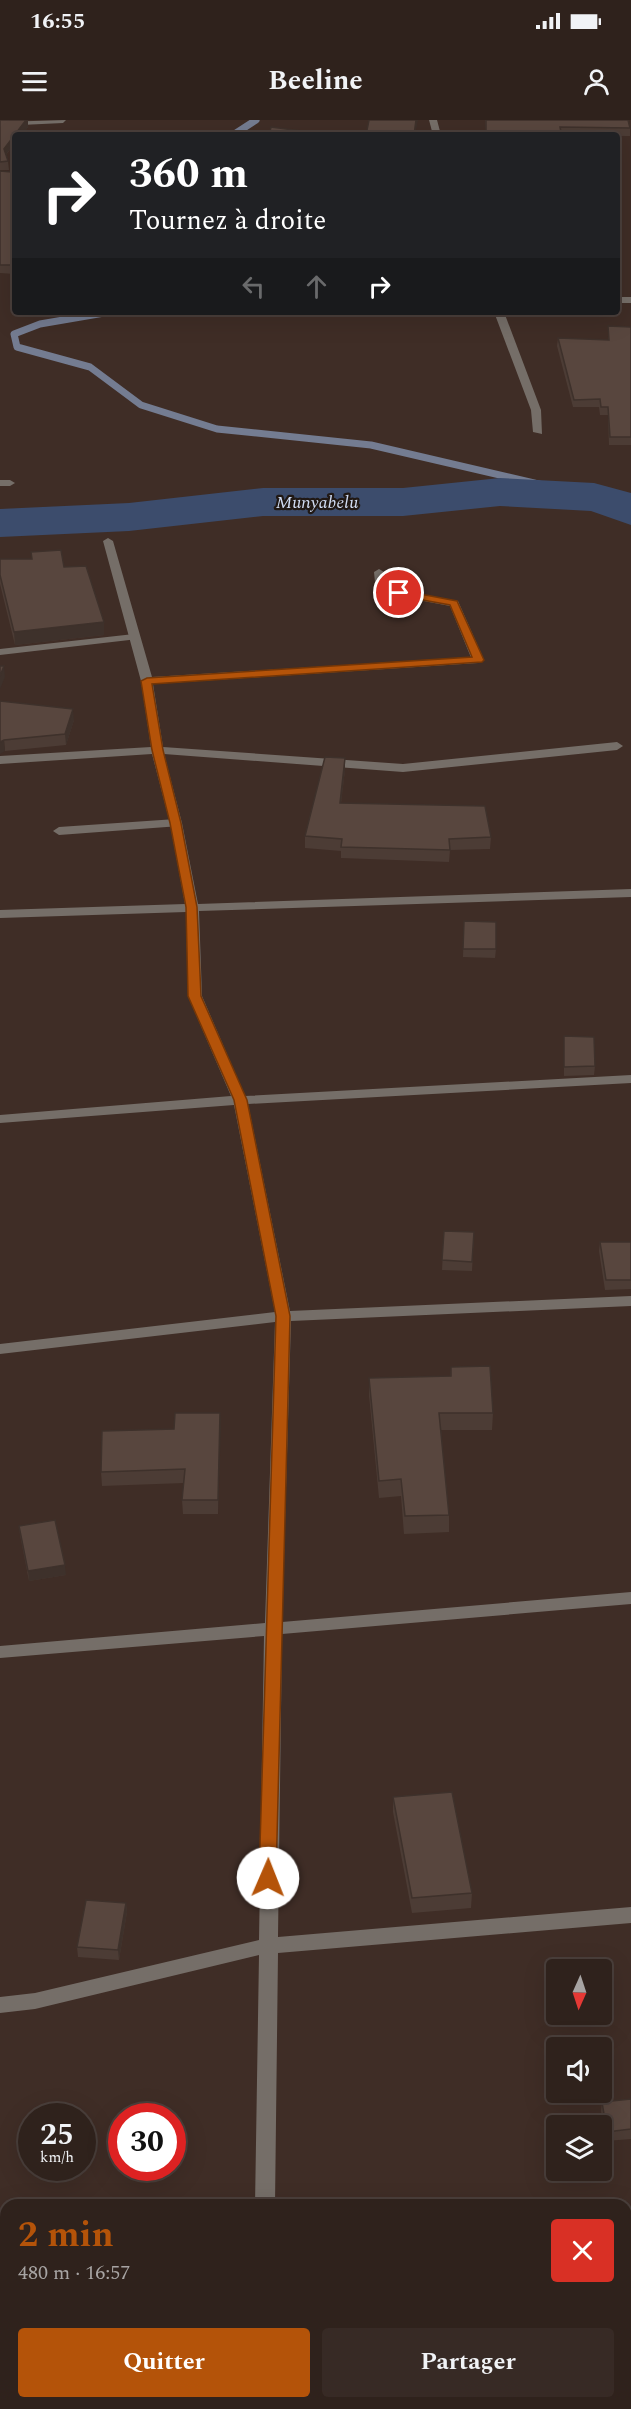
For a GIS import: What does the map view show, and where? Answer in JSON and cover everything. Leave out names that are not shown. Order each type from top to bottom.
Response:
[{"type":"street","points":[[0,124],[63,121]]},
{"type":"street","points":[[500,315],[536,410],[538,432]]},
{"type":"street","points":[[108,541],[147,681],[157,750],[176,823],[192,907],[195,996],[240,1100],[283,1316],[266,1946],[265,2199]]},
{"type":"street","points":[[147,681],[478,660],[454,603],[380,590],[379,572]]},
{"type":"street","points":[[0,652],[134,637]]},
{"type":"street","points":[[0,760],[157,750],[403,768],[617,746]]},
{"type":"street","points":[[59,831],[176,823]]},
{"type":"street","points":[[0,914],[631,893]]},
{"type":"street","points":[[0,1119],[240,1100],[631,1079]]},
{"type":"street","points":[[0,1349],[283,1316],[631,1301]]},
{"type":"street","points":[[0,1652],[631,1598]]},
{"type":"street","points":[[0,2005],[35,2001],[266,1946],[631,1915]]},
{"type":"building","points":[[0,120],[26,120],[17,132],[12,132],[12,138],[4,149],[8,161],[0,162]]},
{"type":"building","points":[[369,120],[416,120],[414,132],[367,132]]},
{"type":"building","points":[[486,120],[628,120],[630,128],[560,127],[561,132],[486,132]]},
{"type":"building","points":[[271,127],[309,132],[270,132]]},
{"type":"building","points":[[0,171],[12,172],[12,265],[0,265]]},
{"type":"building","points":[[608,326],[631,327],[631,437],[610,437],[608,407],[601,407],[600,399],[574,400],[558,338],[609,340]]},
{"type":"building","points":[[61,550],[64,567],[86,566],[104,622],[14,632],[0,575],[0,559],[32,559],[31,552]]},
{"type":"building","points":[[0,701],[73,709],[65,734],[0,742]]},
{"type":"building","points":[[325,757],[345,758],[340,803],[485,806],[491,837],[449,839],[450,850],[341,847],[342,839],[305,836]]},
{"type":"building","points":[[464,921],[496,922],[496,949],[463,949]]},
{"type":"building","points":[[564,1036],[594,1037],[595,1066],[564,1067]]},
{"type":"building","points":[[444,1231],[474,1232],[472,1262],[442,1260]]},
{"type":"building","points":[[600,1242],[631,1242],[631,1280],[606,1280]]},
{"type":"building","points":[[490,1366],[493,1413],[439,1413],[449,1515],[405,1516],[401,1479],[379,1481],[369,1378],[451,1376],[451,1367]]},
{"type":"building","points":[[175,1413],[220,1413],[218,1500],[182,1500],[185,1469],[101,1472],[102,1431],[174,1429]]},
{"type":"building","points":[[55,1520],[65,1565],[28,1571],[19,1526]]},
{"type":"building","points":[[452,1792],[472,1893],[412,1898],[393,1797]]},
{"type":"building","points":[[86,1900],[126,1903],[118,1950],[77,1947]]},
{"type":"building","points":[[631,2099],[631,2129],[612,2131],[612,2115],[604,2115],[602,2103],[612,2103],[612,2101]]},
{"type":"waterway","points":[[238,132],[256,120]]},
{"type":"waterway","points":[[92,315],[40,324],[14,334],[17,347],[90,367],[141,405],[217,429],[371,445],[594,497]]},
{"type":"waterway","name":"Munyabelu","points":[[0,523],[129,517],[263,502],[403,502],[500,492],[594,497],[621,505],[631,511]]},
{"type":"route","points":[[268,1878],[283,1316],[240,1100],[195,996],[192,907],[176,823],[157,750],[147,681],[478,660],[454,603],[399,593]]}]
